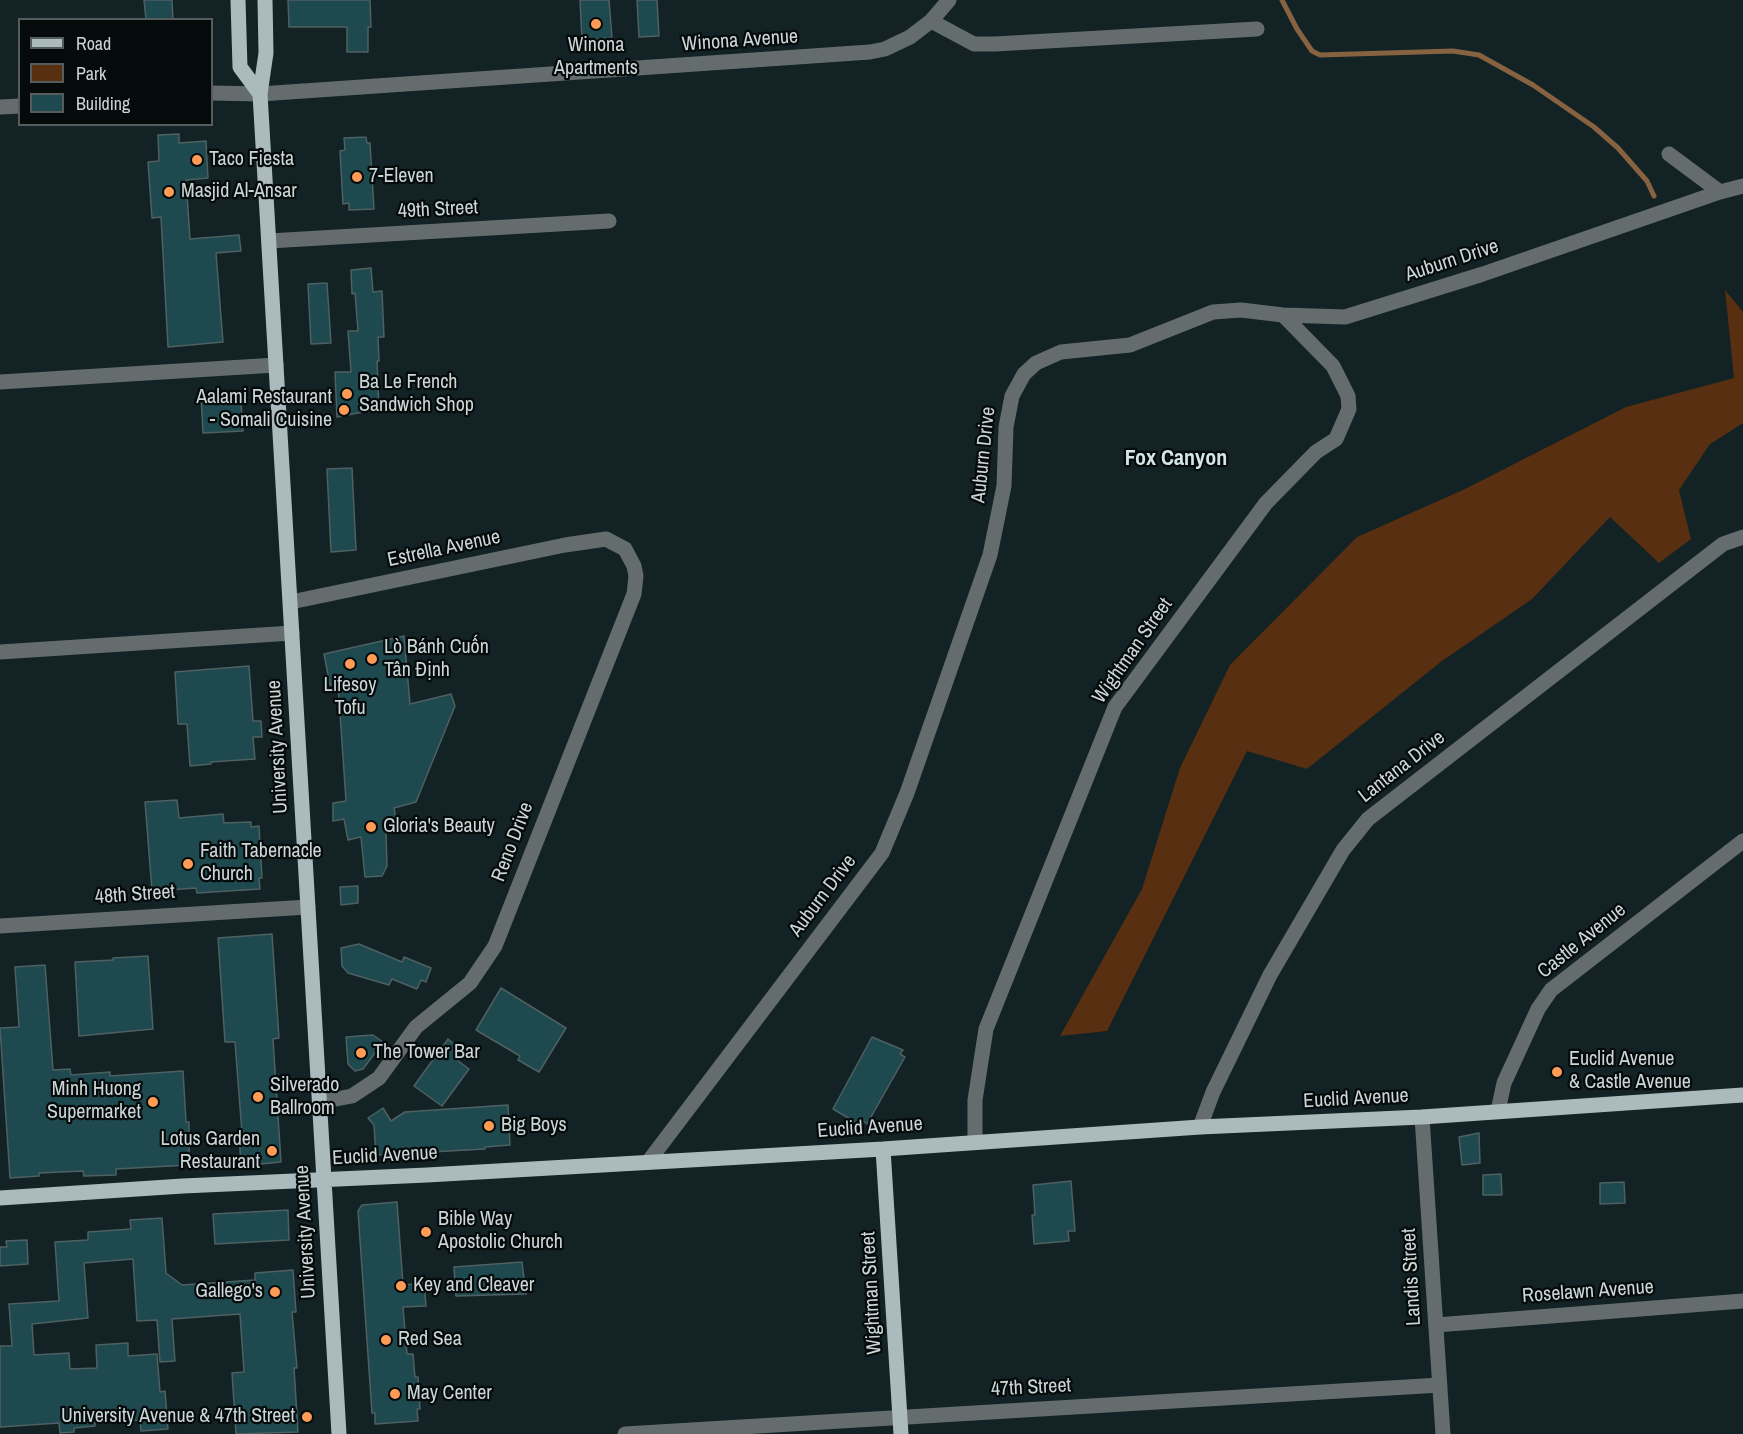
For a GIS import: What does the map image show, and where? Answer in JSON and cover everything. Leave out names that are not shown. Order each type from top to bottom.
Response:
[{"type":"main road","points":[[238,0],[240,67],[260,94]]},
{"type":"main road","name":"University Avenue","points":[[265,0],[266,53],[260,94],[339,1434]]},
{"type":"main road","name":"Euclid Avenue","points":[[0,1198],[237,1183],[325,1181],[883,1149],[1200,1127],[1422,1117],[1743,1095]]},
{"type":"main road","name":"Wightman Street","points":[[883,1149],[901,1434]]},
{"type":"street","points":[[949,0],[931,21],[974,44],[995,45],[1257,29]]},
{"type":"street","name":"Winona Avenue","points":[[213,93],[260,94],[855,54],[885,49],[899,43],[931,21]]},
{"type":"street","points":[[0,107],[18,106]]},
{"type":"street","points":[[1669,154],[1720,192]]},
{"type":"street","name":"Auburn Drive","points":[[648,1162],[882,853],[907,793],[990,555],[1004,486],[1006,428],[1012,396],[1024,374],[1036,363],[1061,352],[1130,345],[1213,312],[1241,310],[1283,315],[1345,317],[1483,274],[1743,186]]},
{"type":"street","name":"49th Street","points":[[269,241],[609,221]]},
{"type":"street","name":"Wightman Street","points":[[975,1142],[975,1100],[986,1029],[1115,707],[1266,503],[1316,452],[1336,440],[1349,409],[1348,396],[1333,366],[1283,315]]},
{"type":"street","points":[[0,382],[276,365]]},
{"type":"street","name":"Lantana Drive","points":[[1200,1127],[1213,1092],[1270,975],[1343,850],[1368,819],[1723,544],[1743,537]]},
{"type":"street","name":"Estrella Avenue","points":[[291,602],[565,545],[606,539]]},
{"type":"street","name":"Reno Drive","points":[[320,1102],[352,1096],[379,1078],[416,1027],[470,983],[495,946],[634,594],[636,576],[631,557],[625,549],[606,539]]},
{"type":"street","points":[[0,652],[292,633]]},
{"type":"street","name":"Castle Avenue","points":[[1498,1111],[1504,1083],[1538,1009],[1551,990],[1743,841]]},
{"type":"street","name":"48th Street","points":[[0,926],[308,907]]},
{"type":"street","name":"Landis Street","points":[[1422,1117],[1443,1434]]},
{"type":"street","name":"Roselawn Avenue","points":[[1436,1324],[1743,1301]]},
{"type":"street","name":"47th Street","points":[[625,1434],[1440,1385]]},
{"type":"green space","points":[[1725,290],[1743,312],[1743,423],[1710,444],[1679,490],[1691,539],[1659,563],[1610,517],[1532,599],[1442,661],[1307,769],[1247,751],[1107,1031],[1060,1036],[1142,889],[1180,768],[1230,665],[1357,537],[1465,489],[1626,407],[1734,378]]},
{"type":"building","points":[[144,0],[172,0],[173,18],[146,18]]},
{"type":"building","points":[[288,0],[370,0],[371,27],[368,27],[368,52],[347,52],[347,27],[289,27]]},
{"type":"building","points":[[580,0],[609,0],[612,38],[582,40]]},
{"type":"building","points":[[637,0],[657,0],[659,36],[639,37]]},
{"type":"building","points":[[179,134],[179,143],[206,141],[208,178],[186,180],[190,239],[239,235],[241,251],[216,253],[223,342],[168,347],[161,217],[152,218],[148,162],[159,161],[158,135]]},
{"type":"building","name":"7-Eleven","points":[[366,137],[367,143],[370,143],[374,209],[349,210],[349,203],[343,204],[340,151],[345,150],[344,138]]},
{"type":"building","points":[[371,268],[373,292],[382,291],[384,337],[378,337],[379,361],[377,361],[379,409],[337,417],[335,372],[351,372],[348,331],[358,331],[351,270]]},
{"type":"building","points":[[327,283],[331,343],[311,344],[308,284]]},
{"type":"building","points":[[231,395],[232,404],[241,403],[243,431],[203,433],[201,396]]},
{"type":"building","points":[[352,468],[356,550],[331,552],[327,469]]},
{"type":"building","points":[[404,636],[410,704],[451,694],[455,706],[416,802],[394,808],[398,830],[386,833],[387,866],[382,876],[365,877],[361,837],[348,840],[344,819],[333,821],[333,803],[346,801],[338,684],[330,685],[324,654]]},
{"type":"building","points":[[249,666],[253,721],[261,721],[262,737],[253,737],[255,759],[190,766],[187,724],[178,724],[175,672]]},
{"type":"building","name":"Faith Tabernacle Church","points":[[177,800],[179,818],[223,814],[224,823],[251,822],[251,827],[259,826],[262,878],[259,878],[260,889],[197,893],[196,888],[152,891],[145,802]]},
{"type":"building","points":[[358,886],[358,903],[341,905],[340,887]]},
{"type":"building","points":[[272,934],[279,1038],[273,1039],[281,1162],[241,1166],[239,1133],[242,1133],[235,1042],[225,1042],[218,938]]},
{"type":"building","points":[[359,944],[402,962],[404,957],[431,968],[426,982],[421,980],[417,989],[392,979],[389,985],[348,973],[342,966],[341,948]]},
{"type":"building","points":[[148,956],[153,1029],[79,1036],[75,962]]},
{"type":"building","points":[[45,965],[53,1070],[70,1069],[71,1075],[110,1072],[110,1076],[183,1071],[186,1122],[189,1122],[189,1165],[116,1169],[116,1175],[84,1176],[83,1171],[39,1173],[39,1176],[10,1178],[0,1028],[19,1027],[15,967]]},
{"type":"building","points":[[501,988],[566,1028],[539,1072],[518,1060],[520,1056],[476,1030]]},
{"type":"building","name":"The Tower Bar","points":[[373,1035],[383,1042],[363,1069],[355,1071],[348,1064],[346,1037]]},
{"type":"building","points":[[872,1037],[903,1050],[900,1054],[905,1057],[867,1124],[863,1121],[860,1125],[833,1109]]},
{"type":"building","points":[[448,1039],[463,1051],[457,1060],[469,1069],[442,1106],[414,1086]]},
{"type":"building","points":[[508,1105],[510,1145],[485,1147],[485,1149],[376,1155],[374,1125],[368,1118],[383,1108],[391,1121],[405,1112]]},
{"type":"building","points":[[1479,1133],[1480,1163],[1462,1165],[1459,1137]]},
{"type":"building","points":[[1501,1174],[1502,1195],[1483,1195],[1483,1175]]},
{"type":"building","points":[[1071,1181],[1075,1231],[1068,1231],[1069,1241],[1034,1244],[1033,1185]]},
{"type":"building","points":[[1624,1182],[1625,1203],[1600,1204],[1600,1183]]},
{"type":"building","points":[[397,1202],[403,1285],[424,1283],[426,1306],[403,1307],[407,1354],[413,1354],[415,1377],[418,1377],[420,1409],[417,1409],[418,1421],[375,1424],[375,1413],[372,1413],[358,1211],[362,1205]]},
{"type":"building","points":[[288,1210],[289,1240],[215,1244],[213,1214]]},
{"type":"building","points":[[162,1218],[166,1273],[182,1285],[255,1280],[255,1273],[293,1270],[296,1312],[292,1312],[297,1368],[294,1368],[298,1432],[236,1434],[232,1373],[244,1372],[240,1314],[172,1319],[175,1361],[160,1362],[157,1320],[137,1321],[133,1259],[84,1263],[88,1318],[32,1324],[34,1355],[69,1353],[70,1369],[97,1368],[96,1345],[128,1343],[128,1356],[157,1354],[160,1392],[165,1391],[168,1429],[141,1431],[140,1420],[95,1422],[95,1426],[74,1428],[74,1432],[60,1433],[59,1423],[0,1427],[0,1346],[12,1346],[9,1304],[59,1301],[55,1242],[88,1240],[88,1232],[131,1229],[130,1220]]},
{"type":"building","points":[[27,1240],[28,1264],[0,1266],[0,1247],[7,1247],[6,1241]]},
{"type":"building","points":[[522,1262],[526,1294],[456,1296],[454,1267]]},
{"type":"waterway","points":[[1282,0],[1312,51],[1320,55],[1453,51],[1479,55],[1533,85],[1594,127],[1618,148],[1647,181],[1654,196]]},
{"type":"place","name":"Winona Apartments","points":[[596,24]]},
{"type":"place","name":"Taco Fiesta","points":[[197,160]]},
{"type":"place","name":"7-Eleven","points":[[357,177]]},
{"type":"place","name":"Masjid Al-Ansar","points":[[169,192]]},
{"type":"place","name":"Ba Le French Sandwich Shop","points":[[347,394]]},
{"type":"place","name":"Aalami Restaurant - Somali Cuisine","points":[[344,410]]},
{"type":"place","name":"Lò Bánh Cuốn Tân Định","points":[[372,659]]},
{"type":"place","name":"Lifesoy Tofu","points":[[350,664]]},
{"type":"place","name":"Gloria's Beauty","points":[[371,827]]},
{"type":"place","name":"Faith Tabernacle Church","points":[[188,864]]},
{"type":"place","name":"The Tower Bar","points":[[361,1053]]},
{"type":"place","name":"Euclid Avenue & Castle Avenue","points":[[1557,1072]]},
{"type":"place","name":"Silverado Ballroom","points":[[258,1097]]},
{"type":"place","name":"Minh Huong Supermarket","points":[[153,1102]]},
{"type":"place","name":"Big Boys","points":[[489,1126]]},
{"type":"place","name":"Lotus Garden Restaurant","points":[[272,1151]]},
{"type":"place","name":"Bible Way Apostolic Church","points":[[426,1232]]},
{"type":"place","name":"Key and Cleaver","points":[[401,1286]]},
{"type":"place","name":"Gallego's","points":[[275,1292]]},
{"type":"place","name":"Red Sea","points":[[386,1340]]},
{"type":"place","name":"May Center","points":[[395,1394]]},
{"type":"place","name":"University Avenue & 47th Street","points":[[307,1417]]},
{"type":"district","name":"Fox Canyon","points":[[1176,459]]}]
